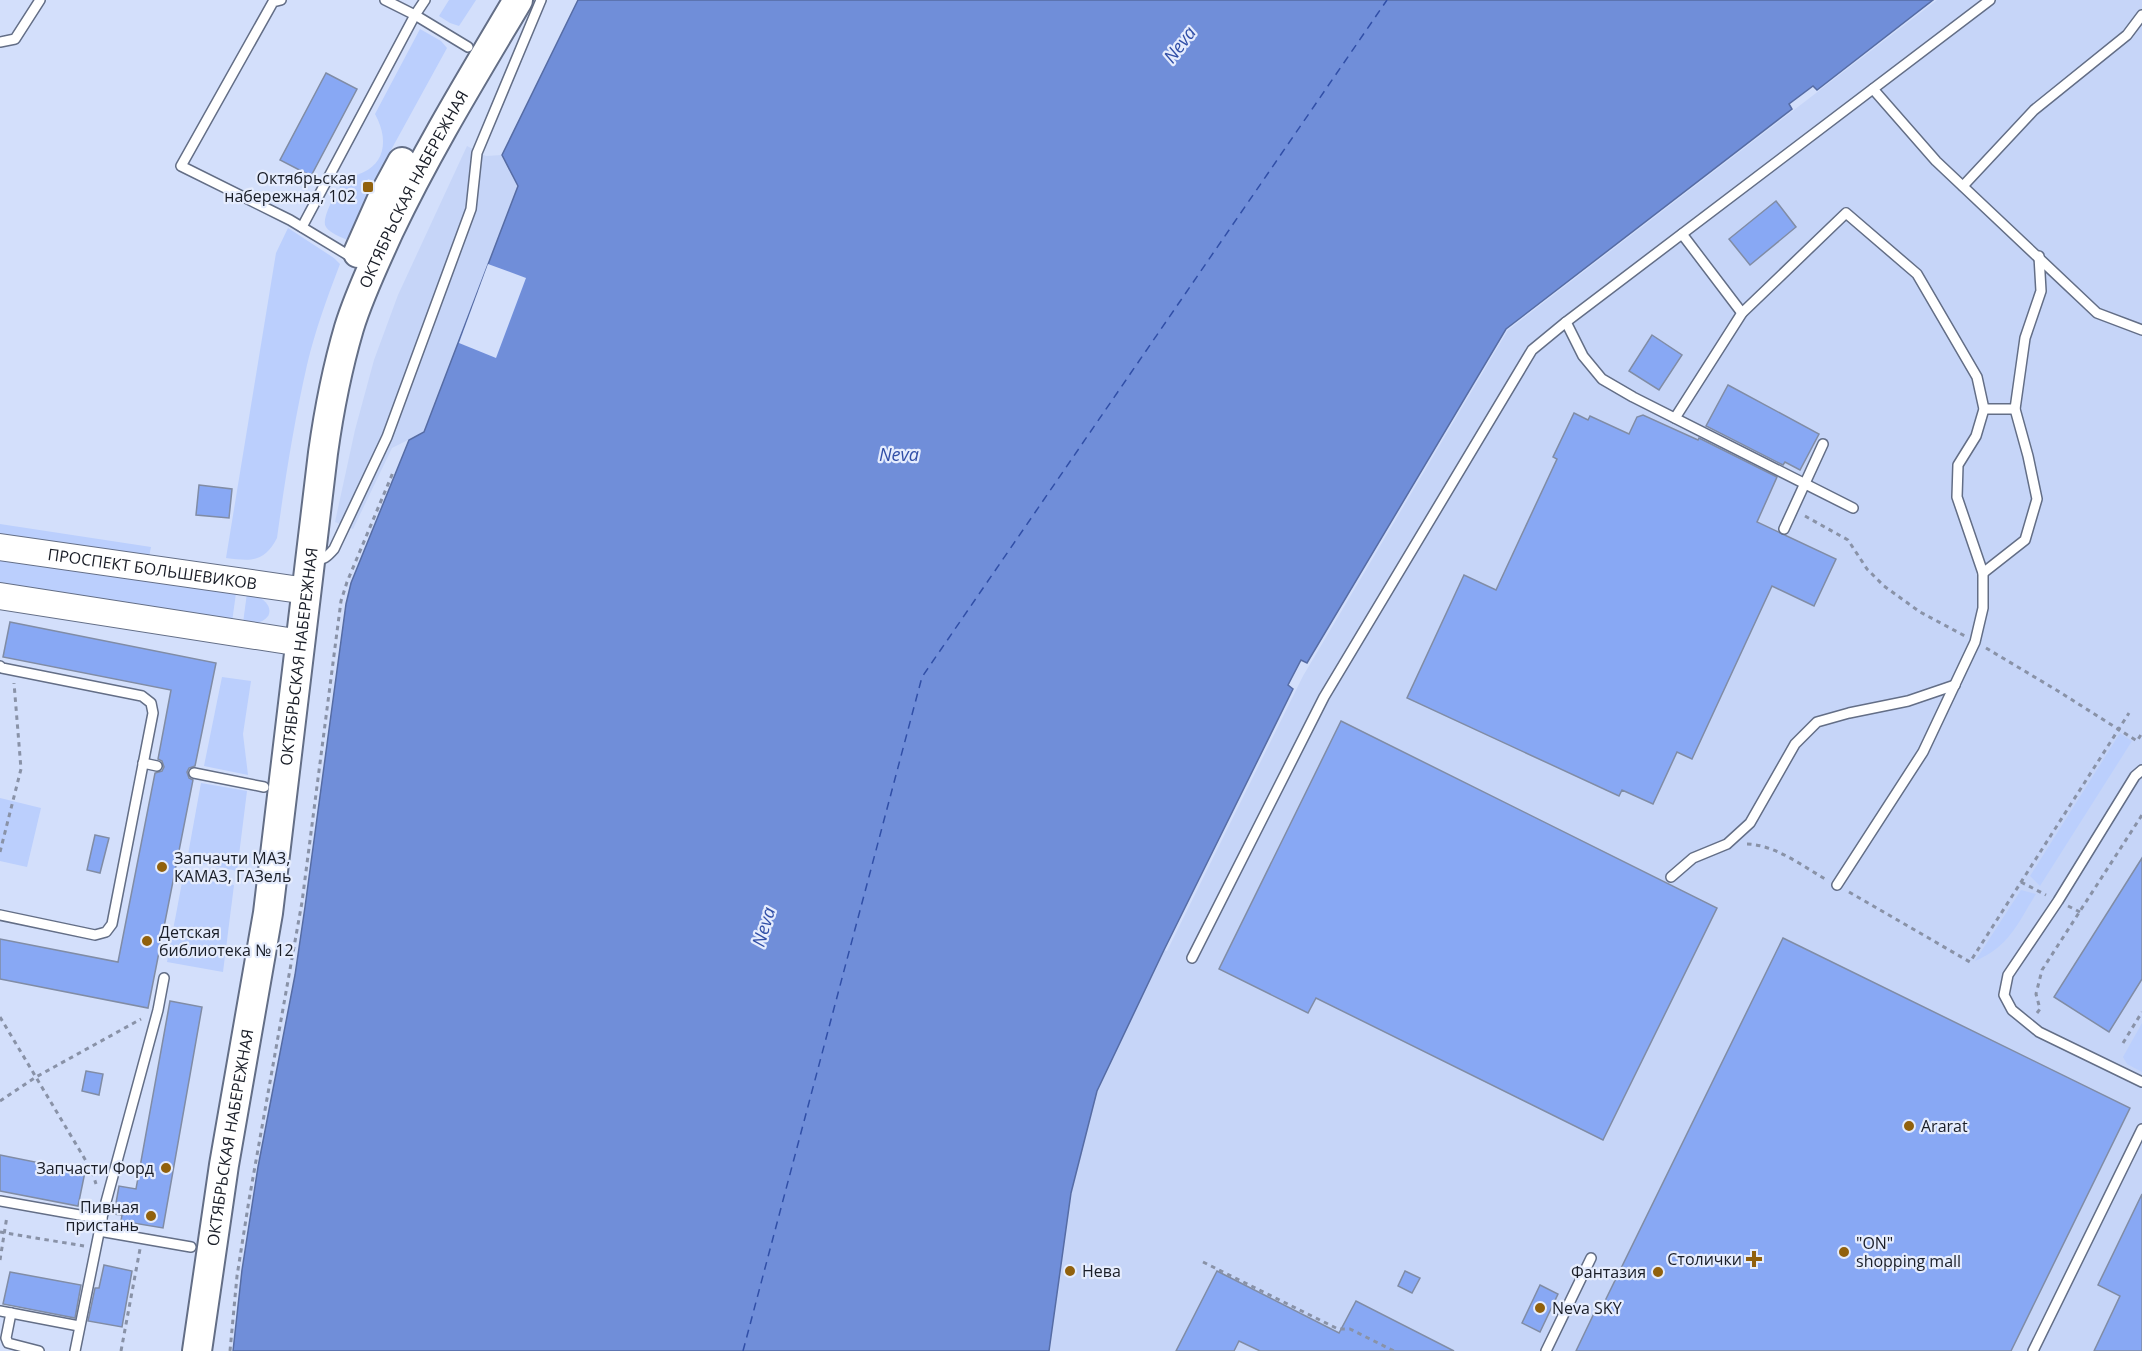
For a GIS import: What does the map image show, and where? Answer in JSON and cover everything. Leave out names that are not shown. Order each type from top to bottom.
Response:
[{"type":"main road","name":"ОКТЯБРЬСКАЯ НАБЕРЕЖНАЯ","points":[[197,1351],[224,1165],[268,914],[298,590],[304,450],[320,362],[332,321],[355,259],[382,199],[497,0]]},
{"type":"main road","name":"ОКТЯБРЬСКАЯ НАБЕРЕЖНАЯ","points":[[298,590],[311,560],[329,409],[350,326],[373,266],[414,179],[518,0]]},
{"type":"main road","name":"ПРОСПЕКТ БОЛЬШЕВИКОВ","points":[[0,547],[298,590]]},
{"type":"main road","points":[[1,601],[292,641]]},
{"type":"main road","name":"ОКТЯБРЬСКАЯ НАБЕРЕЖНАЯ","points":[[177,1351],[191,1246],[247,928],[264,787],[292,641]]},
{"type":"lane","points":[[0,42],[15,39],[40,0]]},
{"type":"lane","points":[[281,0],[273,2],[181,166],[302,227],[355,259]]},
{"type":"lane","points":[[385,0],[468,47]]},
{"type":"lane","points":[[302,227],[425,0]]},
{"type":"lane","points":[[311,560],[322,560],[328,557],[334,549],[387,437],[471,208],[477,153],[541,0]]},
{"type":"lane","points":[[1192,958],[1324,697],[1532,350],[1990,0]]},
{"type":"lane","points":[[1963,186],[2034,110],[2127,35],[2142,15]]},
{"type":"lane","points":[[1873,89],[1936,161],[2097,313],[2142,330]]},
{"type":"lane","points":[[1675,418],[1742,313],[1846,213],[1917,274],[1977,376],[1984,409],[1976,436],[1958,465],[1957,497],[1983,573],[1983,608],[1975,642],[1923,752],[1837,885]]},
{"type":"lane","points":[[1682,234],[1742,313]]},
{"type":"lane","points":[[1983,573],[2025,540],[2037,499],[2015,409],[2025,338],[2041,291],[2039,256]]},
{"type":"lane","points":[[1566,322],[1583,356],[1602,379],[1853,508]]},
{"type":"lane","points":[[1984,409],[2015,409]]},
{"type":"lane","points":[[1784,529],[1823,444]]},
{"type":"lane","points":[[0,666],[142,696],[151,703],[153,713],[112,924],[106,932],[95,935],[0,915]]},
{"type":"lane","points":[[1671,878],[1693,858],[1727,844],[1750,823],[1795,744],[1817,722],[1908,701],[1955,685]]},
{"type":"lane","points":[[143,763],[157,766]]},
{"type":"lane","points":[[2142,770],[2135,776],[2058,901],[2008,975],[2004,995],[2012,1010],[2039,1032],[2142,1082]]},
{"type":"lane","points":[[194,773],[264,787]]},
{"type":"lane","points":[[75,1351],[99,1232],[158,1010],[164,978]]},
{"type":"lane","points":[[2033,1351],[2142,1129]]},
{"type":"lane","points":[[4,1202],[103,1216]]},
{"type":"lane","points":[[99,1232],[191,1246]]},
{"type":"lane","points":[[1546,1351],[1591,1258]]},
{"type":"lane","points":[[0,1311],[79,1326]]},
{"type":"lane","points":[[11,1313],[6,1338],[8,1343],[39,1351]]},
{"type":"path","points":[[230,1351],[237,1276],[249,1200],[302,902],[341,601],[394,470]]},
{"type":"path","points":[[0,852],[21,769],[13,670]]},
{"type":"path","points":[[1727,844],[1759,844],[1773,849],[1970,962],[2129,713]]},
{"type":"path","points":[[2029,1024],[2040,1009],[2036,994],[2042,970],[2142,815]]},
{"type":"path","points":[[0,1101],[36,1077],[158,1010]]},
{"type":"path","points":[[2123,1043],[2142,1012]]},
{"type":"path","points":[[0,1017],[92,1171],[103,1216]]},
{"type":"path","points":[[0,1260],[4,1202]]},
{"type":"path","points":[[2,1233],[96,1248]]},
{"type":"path","points":[[121,1351],[142,1239]]},
{"type":"path","points":[[1203,1262],[1338,1329],[1350,1329],[1394,1351]]},
{"type":"shaded area","points":[[449,0],[476,0],[459,26],[439,16]]},
{"type":"shaded area","points":[[1937,0],[2142,0],[2142,1351],[1049,1351],[1071,1193],[1097,1091],[1164,950],[1167,951],[1303,676],[1508,330]]},
{"type":"shaded area","points":[[420,29],[441,41],[447,48],[374,181],[368,179],[363,189],[370,193],[347,240],[326,227],[328,209],[346,177],[368,170],[380,156],[383,136],[375,114]]},
{"type":"shaded area","points":[[467,146],[486,156],[502,155],[518,186],[424,432],[392,448],[353,529],[335,522],[355,430],[374,360],[398,295]]},
{"type":"shaded area","points":[[288,228],[340,264],[307,365],[290,451],[277,538],[262,556],[250,560],[226,558],[276,253]]},
{"type":"shaded area","points":[[0,524],[151,547],[149,557],[0,535]]},
{"type":"shaded area","points":[[0,558],[236,593],[232,622],[0,587]]},
{"type":"shaded area","points":[[247,593],[265,601],[269,612],[262,621],[243,623]]},
{"type":"shaded area","points":[[222,677],[251,681],[243,734],[248,775],[204,766]]},
{"type":"shaded area","points":[[2120,733],[2132,741],[2040,886],[2030,876]]},
{"type":"shaded area","points":[[201,783],[247,791],[237,871],[187,860]]},
{"type":"shaded area","points":[[0,798],[41,808],[27,867],[0,861]]},
{"type":"shaded area","points":[[183,877],[234,885],[223,972],[167,962]]},
{"type":"shaded area","points":[[2021,890],[2036,894],[2018,924],[1997,948],[1975,961]]},
{"type":"shaded area","points":[[2142,1023],[2142,1072],[2127,1064],[2123,1057]]},
{"type":"water","name":"Neva","points":[[578,0],[1933,0],[1817,90],[1813,86],[1789,104],[1792,109],[1506,329],[1307,663],[1301,660],[1288,685],[1293,689],[1097,1091],[1071,1193],[1049,1351],[233,1351],[242,1270],[258,1167],[295,975],[346,604],[351,583],[409,440],[424,432],[518,186],[502,155]]},
{"type":"pier","points":[[488,264],[526,278],[496,358],[459,343]]},
{"type":"building","points":[[326,73],[357,89],[311,176],[280,160]]},
{"type":"building","points":[[1776,201],[1796,227],[1750,265],[1729,239]]},
{"type":"building","points":[[1652,335],[1682,355],[1659,390],[1629,371]]},
{"type":"building","points":[[1728,385],[1819,434],[1800,470],[1785,462],[1783,465],[1706,426]]},
{"type":"building","points":[[1574,413],[1588,420],[1590,416],[1629,434],[1637,417],[1643,415],[1698,440],[1699,438],[1777,477],[1757,522],[1836,559],[1814,606],[1772,586],[1692,759],[1677,752],[1653,804],[1622,790],[1619,796],[1407,698],[1464,575],[1496,590],[1557,459],[1553,457]]},
{"type":"building","points":[[199,485],[232,489],[229,518],[196,515]]},
{"type":"building","points":[[10,622],[216,663],[195,766],[189,768],[187,772],[189,778],[193,780],[148,1008],[0,979],[0,939],[118,962],[155,773],[162,771],[164,767],[162,761],[158,759],[171,690],[3,657]]},
{"type":"building","points":[[1341,721],[1717,908],[1603,1140],[1316,998],[1308,1013],[1219,969]]},
{"type":"building","points":[[95,835],[109,838],[100,873],[87,870]]},
{"type":"building","points":[[2142,858],[2142,979],[2109,1032],[2054,997]]},
{"type":"building","points":[[1783,938],[2130,1108],[2011,1351],[1576,1351],[1598,1305],[1602,1307]]},
{"type":"building","points":[[170,1001],[202,1007],[163,1228],[121,1221],[122,1215],[114,1214],[119,1186],[136,1189]]},
{"type":"building","points":[[86,1071],[103,1074],[99,1095],[82,1091]]},
{"type":"building","points":[[0,1155],[85,1172],[78,1206],[0,1191]]},
{"type":"building","points":[[2142,1194],[2142,1351],[2094,1351],[2120,1296],[2098,1285]]},
{"type":"building","points":[[104,1265],[132,1271],[122,1327],[88,1321],[95,1288],[99,1288]]},
{"type":"building","points":[[1217,1271],[1339,1333],[1356,1301],[1454,1351],[1260,1351],[1239,1341],[1234,1351],[1176,1351]]},
{"type":"building","points":[[1405,1271],[1420,1278],[1412,1293],[1398,1286]]},
{"type":"building","points":[[10,1272],[81,1285],[75,1318],[3,1304]]},
{"type":"building","name":"Neva SKY","points":[[1540,1285],[1558,1294],[1540,1332],[1522,1323]]},
{"type":"ferry route","points":[[743,1351],[922,677],[1387,0]]},
{"type":"place","name":"Октябрьская набережная, 102","points":[[368,187]]},
{"type":"place","name":"Запчачти МАЗ, КАМАЗ, ГАЗель","points":[[162,867]]},
{"type":"place","name":"Детская библиотека № 12","points":[[147,941]]},
{"type":"place","name":"Ararat","points":[[1909,1126]]},
{"type":"place","name":"Запчасти Форд","points":[[166,1168]]},
{"type":"place","name":"Пивная пристань","points":[[151,1216]]},
{"type":"place","name":"\"ON\" shopping mall","points":[[1844,1252]]},
{"type":"place","name":"Столички","points":[[1754,1259]]},
{"type":"place","name":"Нева","points":[[1070,1271]]},
{"type":"place","name":"Фантазия","points":[[1658,1272]]},
{"type":"place","name":"Neva SKY","points":[[1540,1308]]}]
